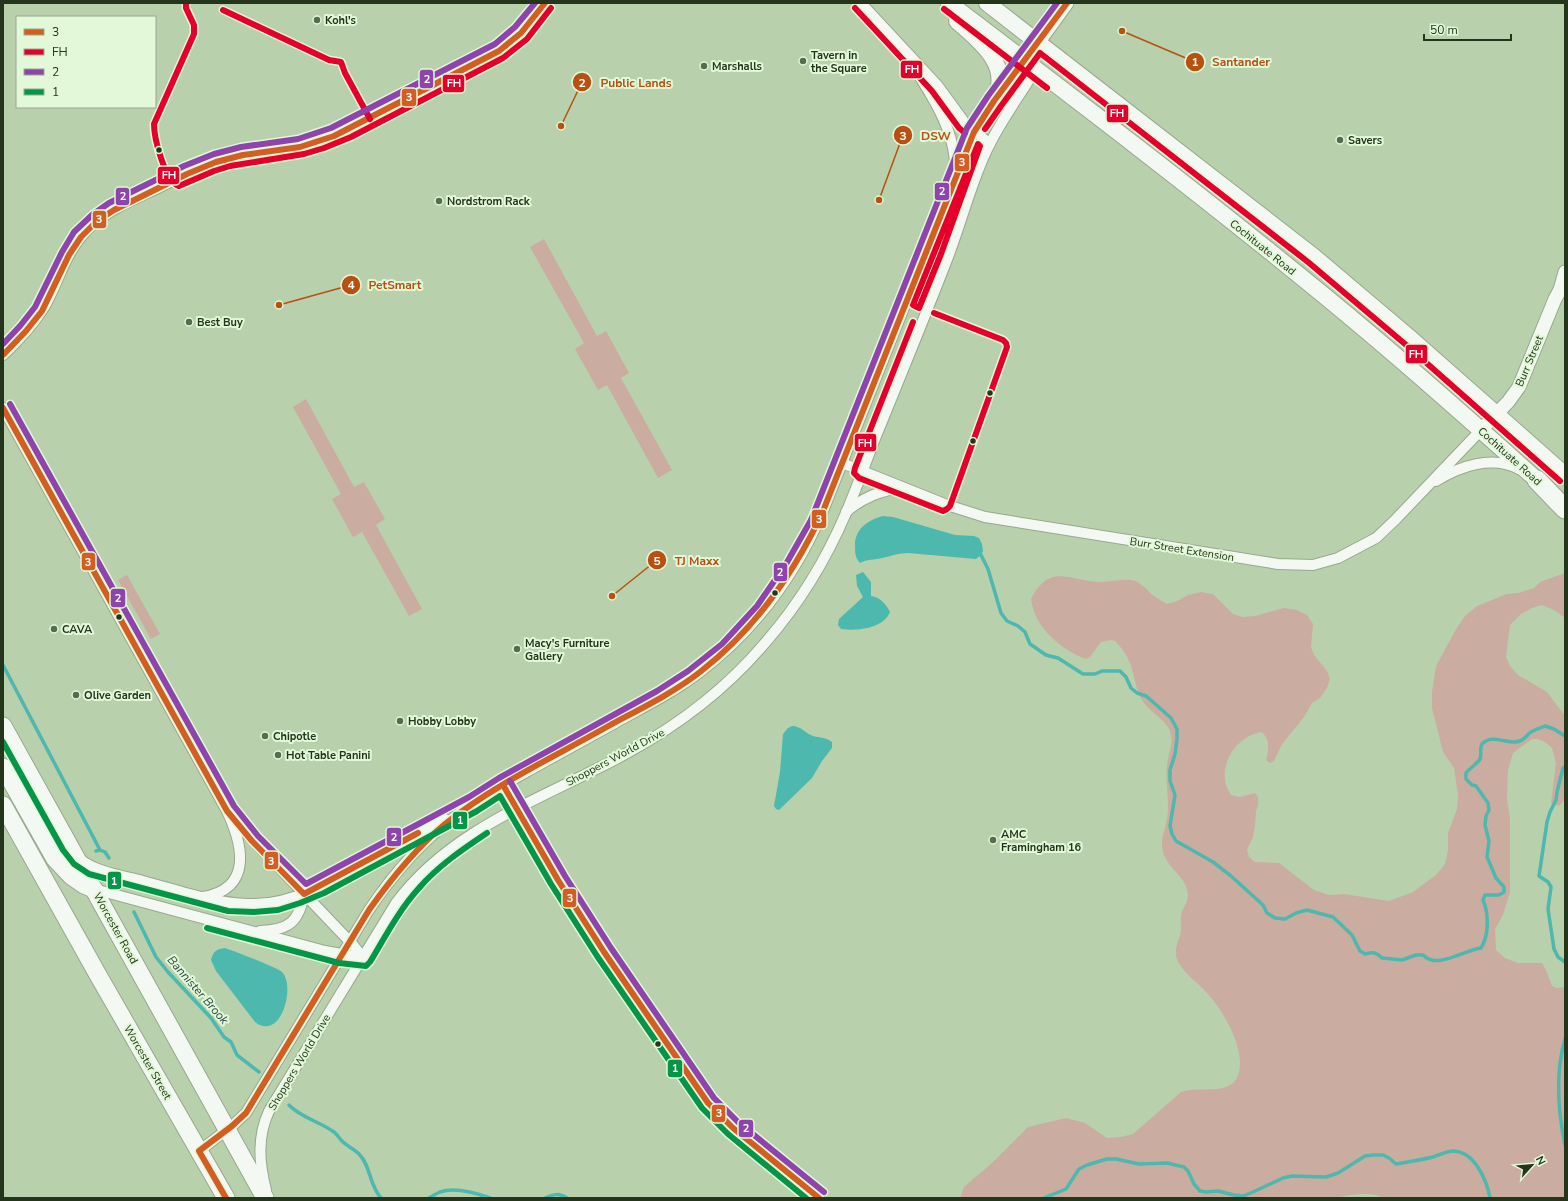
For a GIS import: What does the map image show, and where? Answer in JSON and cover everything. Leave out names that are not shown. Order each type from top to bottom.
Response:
[{"type":"highway","points":[[1537,480],[1565,509]]},
{"type":"highway","name":"Worcester Road","points":[[3,726],[227,1130]]},
{"type":"highway","points":[[3,767],[55,859],[71,876],[94,889]]},
{"type":"highway","name":"Worcester Street","points":[[3,805],[226,1198]]},
{"type":"highway","points":[[227,1130],[265,1198]]},
{"type":"main road","points":[[938,3],[986,48],[994,58],[1000,83],[994,101]]},
{"type":"main road","name":"Cochituate Road","points":[[948,3],[1030,65],[1298,275],[1400,359],[1565,505]]},
{"type":"main road","name":"Cochituate Road","points":[[987,3],[1313,256],[1384,314],[1565,475]]},
{"type":"street","points":[[3,355],[23,336],[38,316],[50,295],[65,260],[74,245],[105,215],[120,206],[211,163],[236,156],[302,146],[321,141],[347,130],[499,51],[521,33],[545,3]]},
{"type":"street","points":[[861,3],[902,49],[938,86],[961,118],[974,132],[990,144]]},
{"type":"street","points":[[1039,42],[1067,3]]},
{"type":"street","name":"Shoppers World Drive","points":[[199,1151],[242,1118],[376,899],[401,867],[446,823],[503,785],[660,698],[693,677],[727,650],[763,611],[793,568],[818,523],[974,132],[994,101],[1039,56],[1039,42]]},
{"type":"street","points":[[902,49],[921,79],[947,128],[955,158],[954,182]]},
{"type":"street","name":"Shoppers World Drive","points":[[268,1198],[262,1173],[260,1154],[261,1132],[266,1117],[396,903],[422,873],[460,842],[488,823],[648,741],[682,719],[717,692],[756,654],[789,613],[819,567],[846,512],[948,257],[981,164],[1030,65]]},
{"type":"street","name":"Burr Street","points":[[1481,430],[1519,387],[1562,288],[1565,272]]},
{"type":"street","points":[[3,408],[226,811],[238,841],[240,856],[239,870],[235,879],[224,890],[214,895],[202,897]]},
{"type":"street","name":"Burr Street Extension","points":[[842,463],[963,511],[985,516],[1287,565],[1313,565],[1338,558],[1376,538],[1396,520],[1481,430]]},
{"type":"street","points":[[1423,490],[1451,472],[1480,464],[1495,463],[1510,465],[1537,480]]},
{"type":"street","points":[[846,512],[858,503],[875,494],[902,487]]},
{"type":"street","points":[[503,785],[558,880],[600,946],[708,1103],[736,1132],[819,1198]]},
{"type":"street","name":"Shoppers World Drive","points":[[70,846],[79,858],[91,866],[202,897],[229,903],[255,904],[282,901],[304,894],[474,804]]},
{"type":"street","points":[[226,811],[252,841],[350,942],[363,958]]},
{"type":"street","points":[[94,889],[341,955],[363,958]]},
{"type":"street","points":[[249,931],[284,928],[291,923],[300,912],[304,894]]},
{"type":"shaded area","points":[[544,239],[597,336],[606,331],[629,373],[621,378],[672,470],[658,478],[607,385],[598,390],[575,349],[584,343],[530,247]]},
{"type":"shaded area","points":[[306,399],[354,487],[364,482],[385,519],[376,525],[422,609],[409,616],[362,532],[353,537],[332,499],[341,494],[293,407]]},
{"type":"shaded area","points":[[1565,573],[1565,618],[1554,610],[1542,605],[1521,614],[1510,625],[1506,657],[1510,666],[1518,675],[1547,692],[1565,716],[1565,794],[1563,802],[1559,806],[1551,803],[1556,763],[1552,748],[1545,742],[1532,739],[1513,753],[1508,770],[1507,799],[1510,819],[1510,892],[1503,915],[1495,929],[1496,950],[1505,958],[1518,963],[1542,963],[1552,986],[1557,988],[1565,987],[1565,1198],[1383,1198],[1373,1194],[1366,1194],[1333,1198],[960,1198],[964,1187],[992,1163],[1028,1127],[1066,1118],[1085,1123],[1107,1138],[1133,1134],[1181,1092],[1188,1090],[1223,1088],[1236,1080],[1239,1072],[1239,1051],[1231,1028],[1212,998],[1182,968],[1176,955],[1176,948],[1181,930],[1181,914],[1188,895],[1184,882],[1166,860],[1162,846],[1162,839],[1168,812],[1167,772],[1171,742],[1170,730],[1164,722],[1144,703],[1137,690],[1129,661],[1120,646],[1115,641],[1110,640],[1101,642],[1090,657],[1086,659],[1063,647],[1049,635],[1035,614],[1032,605],[1031,599],[1038,588],[1045,581],[1053,577],[1061,576],[1100,582],[1131,580],[1140,584],[1154,596],[1167,604],[1188,595],[1201,592],[1213,594],[1233,614],[1243,617],[1255,616],[1284,608],[1297,610],[1307,615],[1313,624],[1311,647],[1314,655],[1327,671],[1330,679],[1327,688],[1320,698],[1312,703],[1304,717],[1282,744],[1274,761],[1270,763],[1266,760],[1268,741],[1262,732],[1243,740],[1235,747],[1226,766],[1226,786],[1231,795],[1239,797],[1255,793],[1258,797],[1253,837],[1247,850],[1249,857],[1255,862],[1279,863],[1314,890],[1329,895],[1344,894],[1389,901],[1413,892],[1436,875],[1445,864],[1448,850],[1448,833],[1457,809],[1458,795],[1454,768],[1443,752],[1432,708],[1432,692],[1436,666],[1465,616],[1477,606],[1507,594],[1518,593],[1534,588],[1540,582]]},
{"type":"shaded area","points":[[127,575],[160,634],[151,639],[118,580]]},
{"type":"water","points":[[883,516],[893,517],[955,535],[974,536],[979,538],[983,551],[976,559],[908,553],[868,560],[860,563],[855,552],[857,534],[863,526],[872,520]]},
{"type":"water","points":[[863,572],[871,582],[871,596],[882,601],[890,612],[887,618],[882,622],[869,628],[854,630],[841,629],[838,625],[839,619],[863,597],[857,586],[856,575]]},
{"type":"water","points":[[792,726],[798,727],[810,735],[830,740],[832,742],[832,748],[812,778],[779,810],[774,806],[780,772],[783,734]]},
{"type":"water","points":[[225,948],[278,969],[282,972],[286,979],[287,989],[284,1010],[279,1019],[272,1025],[264,1026],[255,1022],[216,971],[211,960],[213,954],[220,949]]},
{"type":"waterway","points":[[981,555],[988,569],[1001,613],[1007,621],[1018,626],[1025,632],[1030,644],[1046,655],[1058,658],[1083,674],[1095,674],[1102,671],[1120,671],[1126,677],[1131,688],[1137,693],[1146,696],[1171,718],[1177,729],[1175,754],[1170,770],[1170,781],[1175,795],[1170,826],[1176,841],[1213,862],[1231,876],[1263,905],[1267,913],[1275,918],[1285,919],[1296,913],[1307,910],[1333,917],[1352,935],[1360,951],[1365,954],[1374,953],[1382,958],[1402,960],[1416,955],[1423,955],[1436,961],[1451,958],[1474,949],[1481,948],[1487,931],[1487,918],[1483,900],[1485,895],[1499,895],[1504,892],[1504,887],[1496,878],[1487,857],[1489,841],[1485,825],[1486,816],[1489,810],[1488,803],[1476,786],[1472,785],[1466,779],[1466,773],[1480,759],[1481,746],[1486,741],[1494,739],[1518,742],[1533,731],[1545,726],[1554,729],[1565,736]]},
{"type":"waterway","points":[[3,665],[100,850]]},
{"type":"waterway","name":"Bannister Brook","points":[[1565,767],[1563,768],[1556,800],[1547,822],[1539,876],[1548,882],[1551,887],[1548,909],[1554,949],[1558,957],[1565,962]]},
{"type":"waterway","name":"Bannister Brook","points":[[96,851],[100,850],[105,852],[109,858]]},
{"type":"waterway","name":"Bannister Brook","points":[[134,912],[156,957],[211,1018],[224,1037],[231,1042],[237,1055],[259,1072]]},
{"type":"waterway","name":"Bannister Brook","points":[[1565,1039],[1559,1079],[1559,1105],[1565,1145]]},
{"type":"waterway","name":"Bannister Brook","points":[[289,1105],[299,1113],[334,1132],[344,1143],[359,1154],[366,1164],[374,1187],[381,1198]]},
{"type":"waterway","name":"Bannister Brook","points":[[1044,1198],[1066,1189],[1079,1169],[1107,1159],[1116,1159],[1139,1164],[1167,1163],[1184,1167],[1200,1191],[1218,1191],[1243,1196],[1283,1178],[1292,1176],[1326,1177],[1338,1173],[1365,1156],[1383,1155],[1396,1164],[1433,1157],[1446,1152],[1454,1151],[1468,1156],[1479,1168],[1490,1198]]},
{"type":"waterway","name":"Bannister Brook","points":[[429,1198],[440,1192],[452,1190],[458,1190],[490,1198]]},
{"type":"waterway","name":"Bannister Brook","points":[[545,1198],[556,1195],[561,1195],[567,1198]]},
{"type":"transit line","name":"FH","points":[[186,3],[186,8],[194,25],[194,34],[154,124],[154,131],[161,159],[169,177],[179,186],[230,166],[304,154],[351,137],[503,58],[527,39],[551,8]]},
{"type":"transit line","name":"2","points":[[3,344],[35,307],[62,252],[74,232],[92,215],[109,203],[184,166],[214,154],[241,147],[298,139],[331,128],[495,44],[515,27],[535,3]]},
{"type":"transit line","name":"3","points":[[3,355],[26,331],[42,311],[69,255],[81,237],[97,221],[114,210],[187,174],[216,162],[243,155],[300,147],[334,136],[499,51],[521,33],[545,3]]},
{"type":"transit line","name":"2","points":[[10,404],[234,806],[258,836],[306,884],[469,797],[499,778],[657,691],[688,671],[722,644],[757,606],[786,564],[811,520],[967,128],[988,96],[1057,3]]},
{"type":"transit line","name":"3","points":[[226,1198],[199,1151],[232,1126],[246,1113],[369,910],[414,854],[445,824],[484,796],[526,771],[657,700],[700,672],[738,638],[755,619],[786,578],[812,534],[823,511],[974,132],[994,101],[1067,3]]},
{"type":"transit line","name":"FH","points":[[855,8],[932,91],[959,128],[965,133]]},
{"type":"transit line","name":"FH","points":[[944,9],[1047,88]]},
{"type":"transit line","name":"FH","points":[[223,10],[329,60],[341,62],[345,73],[370,119]]},
{"type":"transit line","name":"FH","points":[[985,129],[1040,53],[1308,262],[1405,344],[1560,481]]},
{"type":"transit line","name":"FH","points":[[978,144],[980,146],[941,254],[919,308],[913,305],[978,144]]},
{"type":"transit line","name":"FH","points":[[913,322],[854,473],[859,478],[943,511],[950,506],[1007,347],[1003,340],[934,313]]},
{"type":"transit line","name":"3","points":[[3,408],[227,811],[252,841],[304,894],[418,833]]},
{"type":"transit line","name":"1","points":[[3,742],[63,850],[74,864],[89,874],[228,911],[254,912],[278,910],[324,893],[477,811],[500,796],[551,884],[597,956],[702,1108],[728,1134],[806,1198]]},
{"type":"transit line","name":"2","points":[[510,781],[565,876],[611,948],[714,1098],[738,1122],[824,1192]]},
{"type":"transit line","name":"3","points":[[503,785],[558,880],[604,952],[708,1103],[733,1128],[819,1198]]},
{"type":"transit line","name":"1","points":[[207,928],[339,963],[366,966],[370,962],[399,914],[426,880],[443,865],[487,833]]},
{"type":"place","name":"Kohl's","points":[[317,20]]},
{"type":"place","name":"Santander","points":[[1122,31]]},
{"type":"place","name":"Tavern in the Square","points":[[803,61]]},
{"type":"place","name":"Marshalls","points":[[704,66]]},
{"type":"place","name":"Public Lands","points":[[561,126]]},
{"type":"place","name":"Savers","points":[[1340,140]]},
{"type":"place","name":"DSW","points":[[879,200]]},
{"type":"place","name":"Nordstrom Rack","points":[[439,201]]},
{"type":"place","name":"PetSmart","points":[[279,305]]},
{"type":"place","name":"Best Buy","points":[[189,322]]},
{"type":"place","name":"TJ Maxx","points":[[612,596]]},
{"type":"place","name":"CAVA","points":[[54,629]]},
{"type":"place","name":"Macy's Furniture Gallery","points":[[517,649]]},
{"type":"place","name":"Olive Garden","points":[[76,695]]},
{"type":"place","name":"Hobby Lobby","points":[[400,721]]},
{"type":"place","name":"Chipotle","points":[[265,736]]},
{"type":"place","name":"Hot Table Panini","points":[[278,755]]},
{"type":"place","name":"AMC Framingham 16","points":[[993,840]]}]
